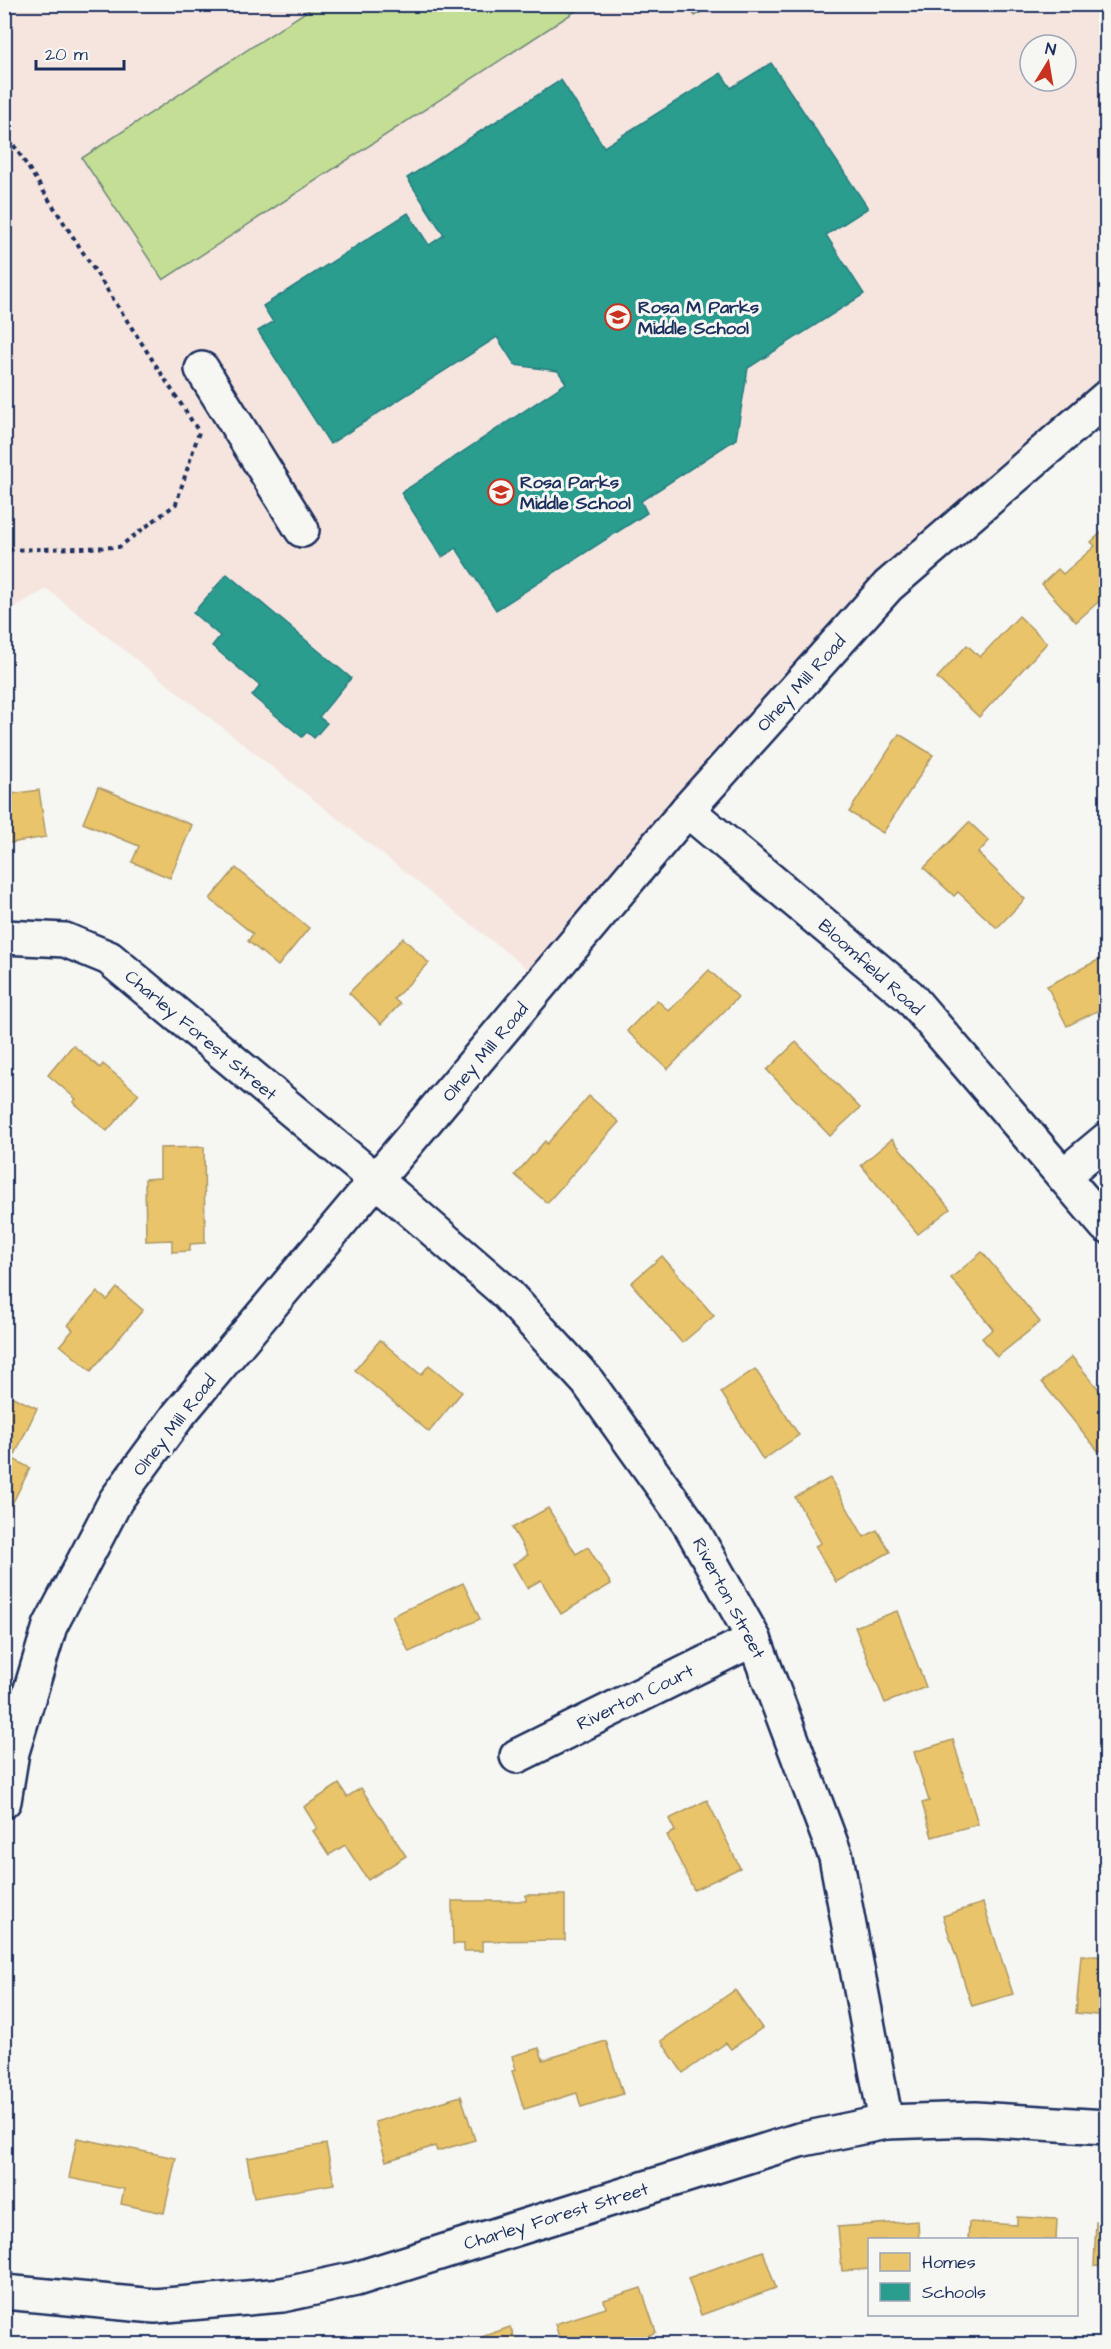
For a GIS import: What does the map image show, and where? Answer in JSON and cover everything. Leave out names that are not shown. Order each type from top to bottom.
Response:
[{"type":"street","points":[[202,369],[302,530]]},
{"type":"street","name":"Olney Mill Road","points":[[4,1801],[8,1751],[50,1626],[116,1500],[180,1413],[687,810],[888,586],[1107,398]]},
{"type":"street","name":"Bloomfield Road","points":[[687,810],[909,996],[1107,1226]]},
{"type":"street","name":"Charley Forest Street","points":[[4,937],[64,940],[108,958],[377,1181]]},
{"type":"street","points":[[1064,1175],[1107,1140]]},
{"type":"street","name":"Riverton Street","points":[[377,1181],[504,1291],[587,1381],[690,1525],[754,1639],[836,1857],[886,2122]]},
{"type":"street","name":"Riverton Court","points":[[517,1756],[754,1639]]},
{"type":"street","name":"Charley Forest Street","points":[[4,2292],[156,2306],[282,2295],[357,2279],[799,2140],[886,2122],[975,2119],[1107,2127]]},
{"type":"path","points":[[4,130],[199,432],[176,504],[119,547],[4,550]]},
{"type":"shaded area","name":"Rosa Parks Middle School","points":[[5,5],[1106,5],[1106,398],[887,586],[544,982],[47,589],[5,612]]},
{"type":"green space","points":[[316,5],[585,5],[163,280],[82,158]]},
{"type":"green space","points":[[688,5],[713,5],[695,16]]},
{"type":"building: Homes","points":[[1106,528],[1106,595],[1076,622],[1042,584],[1058,569],[1063,574],[1095,546],[1091,542]]},
{"type":"building: Homes","points":[[1019,616],[1047,643],[979,717],[937,678],[967,645],[980,657]]},
{"type":"building: Homes","points":[[899,734],[933,755],[883,833],[849,812]]},
{"type":"building: Homes","points":[[98,787],[192,825],[170,878],[132,862],[139,846],[83,823]]},
{"type":"building: Homes","points":[[39,790],[46,837],[4,844],[4,795]]},
{"type":"building: Homes","points":[[969,822],[989,841],[978,853],[1025,899],[997,928],[958,892],[954,896],[924,868]]},
{"type":"building: Homes","points":[[236,868],[309,928],[278,966],[248,941],[253,934],[210,899]]},
{"type":"building: Homes","points":[[403,938],[429,963],[394,999],[400,1004],[381,1024],[349,993]]},
{"type":"building: Homes","points":[[1106,956],[1106,1000],[1100,1003],[1103,1008],[1067,1026],[1047,986]]},
{"type":"building: Homes","points":[[709,970],[738,997],[668,1069],[627,1031],[657,1000],[669,1011]]},
{"type":"building: Homes","points":[[796,1042],[860,1108],[830,1136],[767,1070]]},
{"type":"building: Homes","points":[[73,1045],[100,1068],[103,1064],[139,1094],[107,1131],[73,1102],[76,1099],[48,1075]]},
{"type":"building: Homes","points":[[589,1096],[619,1122],[547,1203],[515,1175],[545,1141],[547,1144]]},
{"type":"building: Homes","points":[[892,1139],[950,1209],[918,1234],[861,1165]]},
{"type":"building: Homes","points":[[204,1147],[205,1243],[190,1244],[190,1251],[172,1252],[172,1240],[146,1241],[145,1179],[160,1178],[160,1148]]},
{"type":"building: Homes","points":[[982,1252],[1040,1322],[997,1357],[982,1338],[993,1329],[951,1278]]},
{"type":"building: Homes","points":[[662,1256],[714,1316],[682,1343],[631,1283]]},
{"type":"building: Homes","points":[[117,1288],[143,1310],[91,1371],[60,1345],[73,1330],[68,1325],[97,1292],[107,1300]]},
{"type":"building: Homes","points":[[380,1340],[421,1375],[429,1365],[462,1392],[429,1432],[355,1370]]},
{"type":"building: Homes","points":[[1072,1357],[1106,1398],[1106,1446],[1099,1452],[1042,1382]]},
{"type":"building: Homes","points":[[755,1369],[799,1435],[763,1460],[721,1392]]},
{"type":"building: Homes","points":[[4,1393],[37,1408],[13,1459],[30,1468],[11,1506],[4,1502]]},
{"type":"building: Homes","points":[[830,1478],[864,1537],[877,1530],[890,1552],[836,1582],[815,1546],[821,1543],[795,1497]]},
{"type":"building: Homes","points":[[548,1508],[576,1554],[588,1547],[611,1584],[561,1614],[541,1580],[527,1588],[513,1564],[528,1555],[512,1528]]},
{"type":"building: Homes","points":[[463,1583],[480,1619],[409,1652],[392,1616]]},
{"type":"building: Homes","points":[[897,1611],[926,1687],[885,1703],[855,1627]]},
{"type":"building: Homes","points":[[953,1740],[978,1824],[932,1837],[922,1803],[929,1801],[914,1752]]},
{"type":"building: Homes","points":[[339,1784],[347,1797],[361,1788],[406,1856],[368,1880],[345,1845],[329,1855],[313,1831],[317,1828],[304,1807]]},
{"type":"building: Homes","points":[[707,1800],[740,1868],[694,1890],[667,1835],[675,1831],[669,1819]]},
{"type":"building: Homes","points":[[526,1895],[565,1895],[565,1940],[482,1941],[482,1951],[464,1951],[464,1944],[453,1944],[452,1901],[526,1901]]},
{"type":"building: Homes","points":[[983,1903],[1013,1994],[972,2006],[943,1916]]},
{"type":"building: Homes","points":[[1081,1955],[1106,1957],[1106,2016],[1076,2013]]},
{"type":"building: Homes","points":[[735,1990],[762,2028],[731,2049],[726,2043],[683,2073],[661,2041]]},
{"type":"building: Homes","points":[[606,2041],[623,2094],[581,2107],[577,2093],[524,2109],[512,2071],[516,2070],[512,2056],[539,2048],[543,2060]]},
{"type":"building: Homes","points":[[461,2096],[475,2140],[437,2151],[435,2146],[386,2161],[375,2122]]},
{"type":"building: Homes","points":[[77,2138],[176,2158],[164,2213],[121,2204],[124,2189],[69,2178]]},
{"type":"building: Homes","points":[[326,2144],[334,2184],[254,2198],[247,2158]]},
{"type":"building: Homes","points":[[1017,2217],[1057,2219],[1056,2238],[968,2238],[969,2222],[1017,2225]]},
{"type":"building: Homes","points":[[918,2221],[919,2238],[868,2238],[868,2269],[842,2271],[838,2227]]},
{"type":"building: Homes","points":[[1096,2222],[1106,2223],[1106,2267],[1094,2266]]},
{"type":"building: Homes","points":[[763,2251],[776,2288],[701,2315],[688,2278]]},
{"type":"building: Homes","points":[[641,2288],[656,2332],[649,2335],[652,2344],[561,2344],[555,2324],[606,2308],[604,2300]]},
{"type":"building: Homes","points":[[510,2327],[517,2344],[462,2344]]},
{"type":"building: Schools","points":[[771,63],[868,208],[826,235],[864,294],[748,368],[736,439],[641,501],[647,513],[496,610],[456,548],[442,557],[401,493],[566,383],[558,371],[515,365],[497,337],[330,444],[258,331],[273,322],[263,306],[408,213],[429,245],[444,235],[407,178],[561,80],[604,147],[721,73],[731,88]]},
{"type":"building: Schools","points":[[227,574],[351,678],[319,717],[327,723],[314,738],[307,732],[302,737],[252,696],[260,686],[212,646],[220,636],[193,613]]},
{"type":"place","name":"Rosa M Parks Middle School","points":[[618,317]]},
{"type":"place","name":"Rosa Parks Middle School","points":[[501,492]]}]
